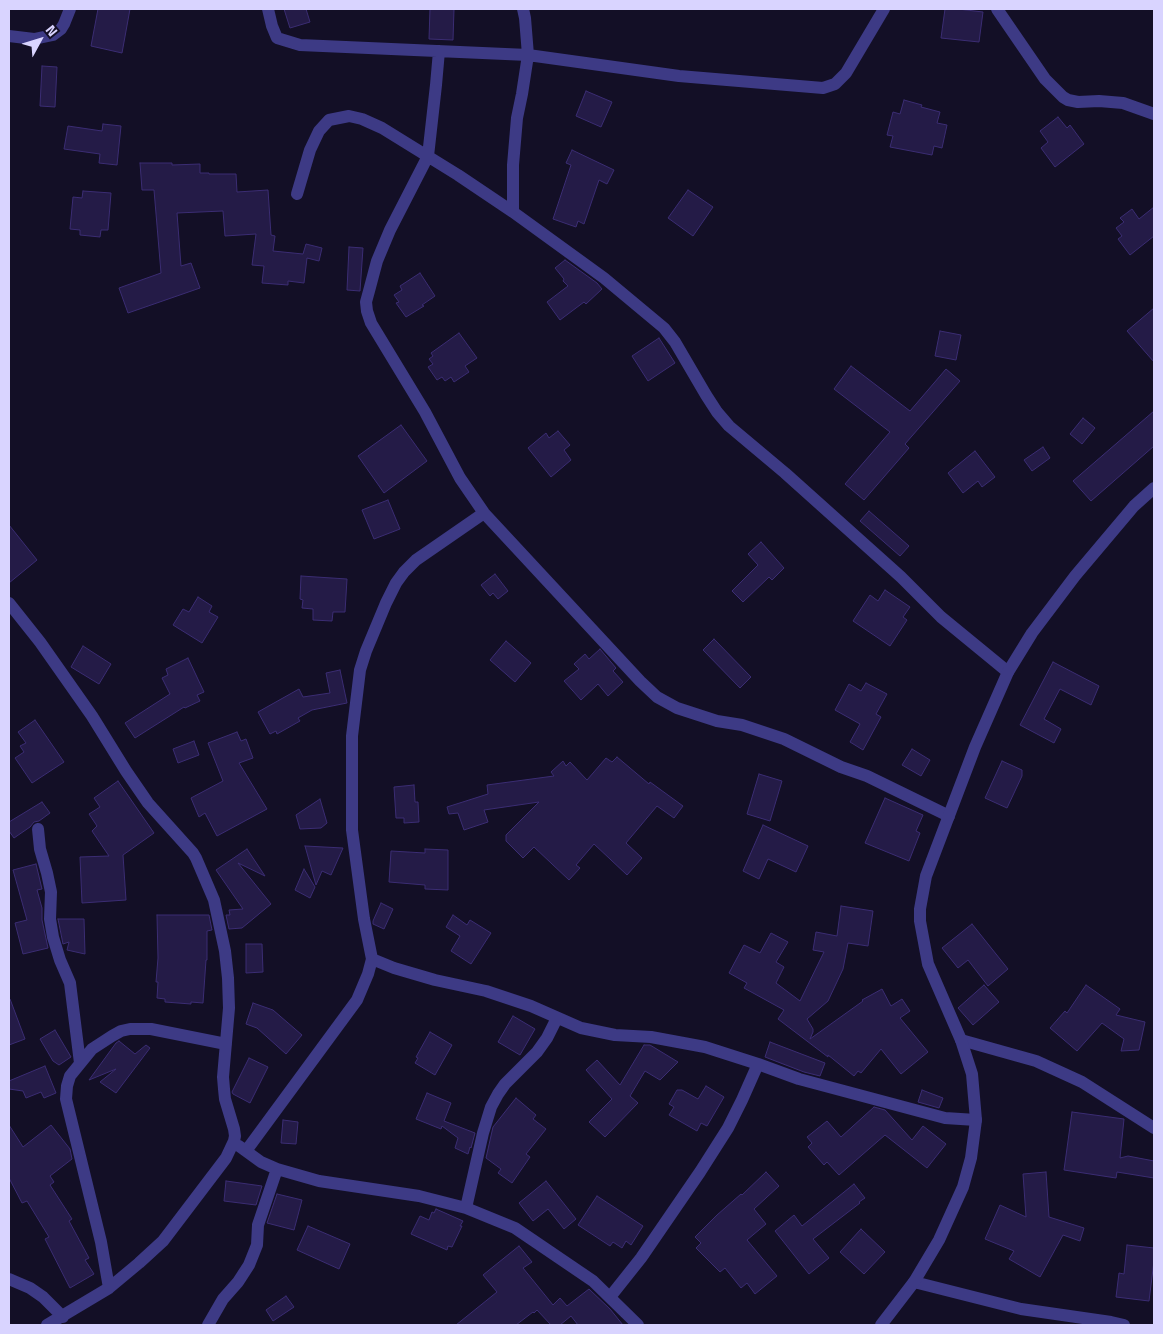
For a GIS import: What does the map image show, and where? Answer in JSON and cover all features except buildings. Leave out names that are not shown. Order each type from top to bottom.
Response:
[{"type":"street","points":[[9,36],[34,38],[53,35],[61,29],[70,9]]},
{"type":"street","points":[[268,9],[277,38],[300,45],[528,55],[679,76],[823,88],[835,84],[846,73],[884,9]]},
{"type":"street","points":[[513,212],[513,165],[516,128],[528,55],[526,18],[523,9]]},
{"type":"street","points":[[997,9],[1045,78],[1057,92],[1068,100],[1123,103],[1154,114]]},
{"type":"street","points":[[438,50],[428,156],[390,230],[377,261],[366,302],[371,323],[425,412],[460,478],[484,513],[657,697],[677,708],[717,721],[742,725],[784,739],[841,767],[867,776],[949,816]]},
{"type":"street","points":[[297,194],[310,150],[319,131],[329,120],[350,116],[382,128],[513,212],[604,278],[664,328],[675,342],[706,395],[729,426],[785,473],[901,577],[941,617],[1008,672]]},
{"type":"street","points":[[881,1325],[914,1282],[939,1240],[964,1187],[971,1158],[976,1120],[972,1074],[961,1040],[928,964],[920,921],[920,909],[926,876],[975,747],[1008,672],[1032,634],[1075,576],[1134,506],[1154,488]]},
{"type":"street","points":[[246,1152],[357,1000],[372,959],[364,919],[352,830],[352,736],[360,670],[375,626],[396,583],[404,572],[416,560],[484,513]]},
{"type":"street","points":[[9,602],[87,709],[148,803],[196,858],[214,900],[225,952],[230,1008],[226,1044],[224,1099],[235,1136],[226,1158],[163,1241],[109,1288],[47,1325]]},
{"type":"street","points":[[38,829],[40,850],[48,873],[51,892],[50,918],[53,937],[70,983],[80,1063]]},
{"type":"street","points":[[372,959],[434,980],[486,991],[531,1006],[581,1028],[615,1035],[651,1037],[705,1047],[799,1079],[926,1113],[955,1119],[976,1120]]},
{"type":"street","points":[[466,1208],[491,1108],[505,1084],[537,1052],[547,1038],[557,1018]]},
{"type":"street","points":[[109,1288],[101,1242],[66,1099],[70,1076],[92,1050],[121,1031],[130,1029],[152,1029],[226,1044]]},
{"type":"street","points":[[961,1040],[1036,1061],[1082,1082],[1154,1128]]},
{"type":"street","points":[[610,1297],[641,1258],[728,1128],[758,1064]]},
{"type":"street","points":[[234,1141],[261,1162],[277,1169],[319,1180],[419,1196],[466,1208],[515,1228],[593,1281],[638,1325]]},
{"type":"street","points":[[208,1325],[223,1299],[250,1265],[256,1246],[258,1225],[277,1169]]},
{"type":"street","points":[[9,1279],[30,1288],[43,1297],[63,1316]]},
{"type":"street","points":[[914,1282],[1071,1321],[1111,1322],[1124,1325]]}]
